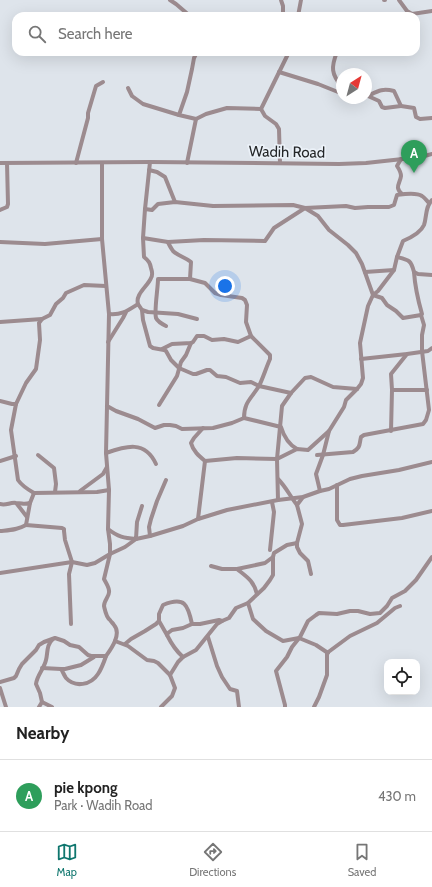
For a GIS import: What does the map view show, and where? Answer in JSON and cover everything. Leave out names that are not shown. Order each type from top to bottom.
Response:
[{"type":"street","points":[[170,0],[175,2],[186,12]]},
{"type":"street","points":[[281,0],[283,12]]},
{"type":"street","points":[[299,12],[301,0]]},
{"type":"street","points":[[399,0],[409,12]]},
{"type":"street","points":[[420,13],[432,12]]},
{"type":"street","points":[[179,115],[187,92],[195,56]]},
{"type":"street","points":[[261,109],[287,56]]},
{"type":"street","points":[[335,56],[333,62],[334,75],[336,79]]},
{"type":"street","points":[[279,72],[336,91]]},
{"type":"street","points":[[76,163],[96,86],[102,82]]},
{"type":"street","points":[[128,88],[132,96],[144,104],[196,119],[206,114],[227,108],[261,109]]},
{"type":"street","points":[[372,94],[386,89],[394,91],[401,106]]},
{"type":"street","points":[[372,98],[379,101],[382,107],[385,108],[401,106],[414,108],[416,117],[420,119],[432,118]]},
{"type":"street","points":[[261,109],[265,116],[276,124],[279,129],[280,163]]},
{"type":"street","points":[[187,162],[196,119]]},
{"type":"street","name":"Wadih Road","points":[[0,163],[187,162],[333,164],[366,163],[421,157],[432,154]]},
{"type":"street","points":[[401,159],[398,166],[401,177],[398,186],[399,191],[402,194]]},
{"type":"street","points":[[150,162],[143,238],[144,257],[150,262],[152,278],[138,296],[137,301],[142,310],[150,346],[166,351],[171,360],[179,368],[193,374],[210,370],[217,376],[226,377],[240,383],[251,382],[259,386],[291,393]]},
{"type":"street","points":[[0,210],[7,207],[8,204],[7,163]]},
{"type":"street","points":[[61,670],[66,678],[75,684],[87,683],[92,680],[97,676],[103,665],[117,634],[115,625],[108,619],[104,605],[109,593],[104,579],[110,554],[110,544],[108,529],[109,490],[106,454],[108,314],[102,239],[102,163]]},
{"type":"street","points":[[149,170],[157,172],[165,177],[175,202]]},
{"type":"street","points":[[145,209],[152,210],[158,204],[175,202],[213,206],[293,205],[306,208],[346,206],[355,208],[389,207],[394,205],[397,195],[402,194],[421,195],[431,202],[424,226],[411,238],[403,241],[394,270],[378,291],[373,295],[368,306],[360,343],[361,384],[358,389],[346,400],[344,407],[329,431],[308,450]]},
{"type":"street","points":[[143,238],[168,242],[204,240],[265,241],[274,228],[306,208]]},
{"type":"street","points":[[306,208],[318,216],[329,230],[356,253],[362,264],[373,295]]},
{"type":"street","points":[[0,242],[45,244],[102,239]]},
{"type":"street","points":[[168,242],[173,250],[191,262],[190,279]]},
{"type":"street","points":[[281,427],[284,436],[292,446],[297,449],[308,450],[317,455],[323,455],[353,452],[360,446],[361,437],[364,435],[423,424],[426,420],[430,410],[430,396],[426,390],[422,351],[422,335],[424,325],[416,294],[412,264],[408,260],[397,257]]},
{"type":"street","points":[[365,272],[394,270]]},
{"type":"street","points":[[414,272],[418,274],[432,274]]},
{"type":"street","points":[[152,278],[190,279],[206,283],[215,293],[242,298],[245,300],[247,306],[246,322],[251,336],[267,350],[270,355],[270,359],[259,386],[244,409],[244,418]]},
{"type":"street","points":[[158,279],[156,318],[160,323],[166,326]]},
{"type":"street","points":[[0,322],[42,319],[50,315],[56,304],[64,298],[66,292],[84,285],[106,286]]},
{"type":"street","points":[[373,295],[382,298],[387,305],[403,318],[421,315]]},
{"type":"street","points":[[108,314],[120,314],[126,312],[138,304]]},
{"type":"street","points":[[142,310],[178,314],[197,319]]},
{"type":"street","points":[[108,342],[126,312]]},
{"type":"street","points":[[42,319],[40,323],[40,340],[36,369],[26,383],[16,404],[11,430],[16,456],[18,480],[21,485],[34,492],[97,492],[109,490]]},
{"type":"street","points":[[159,405],[177,376],[181,362],[191,343],[197,336],[201,335],[212,340],[224,339],[238,342],[251,336]]},
{"type":"street","points":[[162,349],[172,344],[191,343]]},
{"type":"street","points":[[361,359],[428,351],[432,348]]},
{"type":"street","points":[[391,431],[391,374],[408,354]]},
{"type":"street","points":[[278,500],[277,459],[282,406],[291,393],[305,378],[310,377],[333,387],[358,389]]},
{"type":"street","points":[[392,390],[426,390]]},
{"type":"street","points":[[0,401],[16,404]]},
{"type":"street","points":[[107,406],[155,428],[164,425],[170,425],[182,429],[213,428],[244,418],[281,427]]},
{"type":"street","points":[[203,428],[191,443],[197,454],[205,461],[237,458],[277,459],[297,449]]},
{"type":"street","points":[[320,491],[316,474],[323,455],[329,431]]},
{"type":"street","points":[[106,454],[124,448],[137,447],[142,448],[150,454],[156,464]]},
{"type":"street","points":[[38,455],[54,468],[56,484],[55,492]]},
{"type":"street","points":[[317,455],[320,463]]},
{"type":"street","points":[[0,461],[16,456]]},
{"type":"street","points":[[198,519],[205,461]]},
{"type":"street","points":[[108,529],[121,537],[136,539],[183,526],[198,519],[227,510],[278,500],[303,497],[329,489],[350,479],[432,462]]},
{"type":"street","points":[[80,492],[103,474],[107,466]]},
{"type":"street","points":[[278,479],[297,505],[302,524],[297,547],[300,553],[308,561],[311,574]]},
{"type":"street","points":[[150,536],[149,527],[151,519],[166,480]]},
{"type":"street","points":[[337,485],[337,520],[343,526],[402,518],[432,511]]},
{"type":"street","points":[[87,487],[97,492]]},
{"type":"street","points":[[26,525],[30,503],[34,492]]},
{"type":"street","points":[[297,505],[303,497]]},
{"type":"street","points":[[270,550],[274,512],[272,502]]},
{"type":"street","points":[[0,504],[16,503],[24,505],[30,503]]},
{"type":"street","points":[[16,503],[27,516]]},
{"type":"street","points":[[0,573],[72,562],[87,565],[95,563],[110,554],[125,548],[136,539],[137,522],[142,506]]},
{"type":"street","points":[[0,531],[13,530],[26,525],[64,529],[65,540],[72,562],[69,574],[71,624]]},
{"type":"street","points":[[170,675],[178,662],[183,657],[196,650],[208,637],[211,631],[222,621],[229,618],[236,608],[248,603],[264,588],[272,577],[274,553],[287,545],[297,543]]},
{"type":"street","points":[[211,566],[237,569],[264,563],[273,557]]},
{"type":"street","points":[[285,707],[276,671],[287,657],[308,621],[318,614],[326,613],[337,614],[358,611],[370,614],[380,613],[392,598],[405,591],[416,580],[432,557]]},
{"type":"street","points":[[237,569],[255,586],[257,594]]},
{"type":"street","points":[[183,657],[178,652],[159,621],[159,614],[163,605],[175,601],[184,604],[189,613],[192,624]]},
{"type":"street","points":[[248,603],[253,619],[266,632],[283,641],[299,638],[316,645],[328,653]]},
{"type":"street","points":[[314,707],[327,675],[328,653],[350,636],[377,624],[395,608],[400,606]]},
{"type":"street","points":[[164,629],[172,630],[183,628],[192,624],[219,620],[222,621]]},
{"type":"street","points":[[125,644],[153,627],[159,621]]},
{"type":"street","points":[[167,635],[172,630]]},
{"type":"street","points":[[208,637],[222,677],[230,689],[236,691],[239,707]]},
{"type":"street","points":[[0,682],[14,678],[22,664],[40,645],[55,638],[70,645],[79,647],[88,655],[94,657],[106,656]]},
{"type":"street","points":[[39,707],[42,702],[36,684],[38,676],[46,660],[49,642],[55,638]]},
{"type":"street","points":[[115,641],[125,644],[147,660],[158,663],[170,675],[175,688],[174,692],[161,707]]},
{"type":"street","points":[[42,668],[61,670],[81,665],[94,657]]},
{"type":"street","points":[[0,688],[6,707]]},
{"type":"street","points":[[42,702],[52,707]]},
{"type":"place","name":"pie kpong","points":[[414,173]]}]
